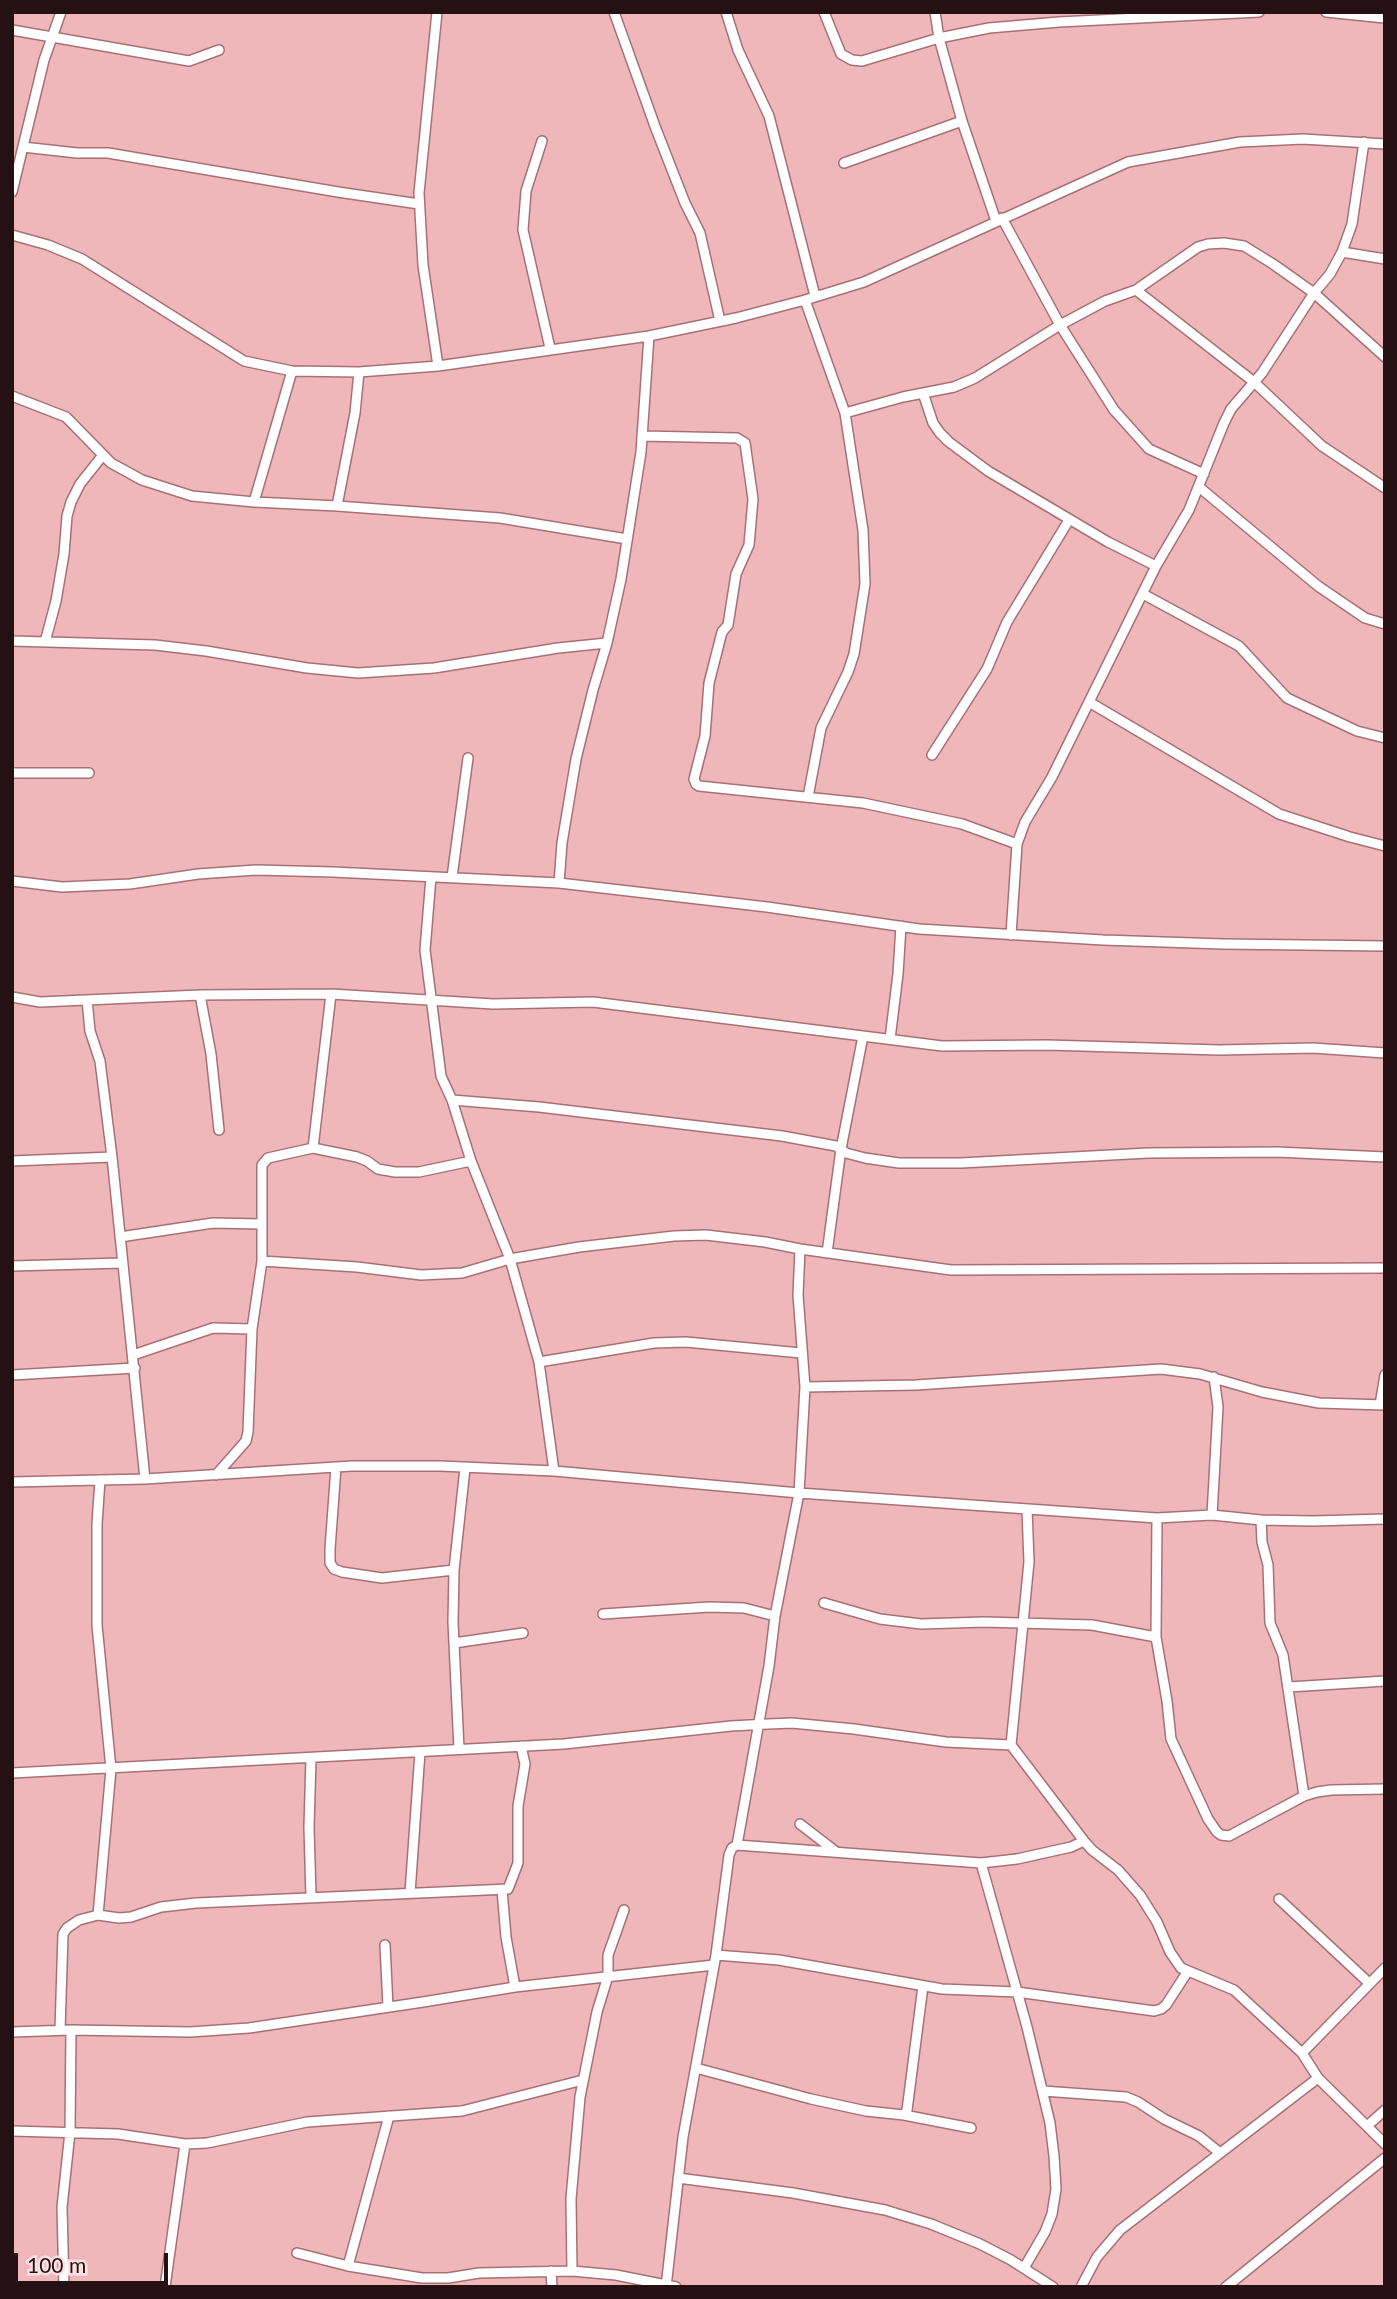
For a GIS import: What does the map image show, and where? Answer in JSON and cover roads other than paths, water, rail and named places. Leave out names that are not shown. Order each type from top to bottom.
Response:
[{"type":"street","points":[[12,192],[44,60],[61,12]]},
{"type":"street","points":[[437,12],[419,204],[423,265],[438,366]]},
{"type":"street","points":[[614,12],[666,154],[700,233],[720,321]]},
{"type":"street","points":[[726,12],[738,51],[769,116],[815,296]]},
{"type":"street","points":[[824,12],[841,54],[852,60],[862,61],[939,38],[1059,17],[1259,12]]},
{"type":"street","points":[[935,12],[939,38],[962,121],[999,220],[1060,325],[1114,410],[1149,449],[1204,474]]},
{"type":"street","points":[[1326,12],[1385,18]]},
{"type":"street","points":[[12,30],[189,61],[219,50]]},
{"type":"street","points":[[844,163],[962,121]]},
{"type":"street","points":[[12,235],[82,259],[244,361],[292,371],[359,372],[438,366],[649,336],[805,300],[864,282],[1128,162],[1240,142],[1303,139],[1385,144]]},
{"type":"street","points":[[542,141],[526,191],[523,230],[550,348]]},
{"type":"street","points":[[1011,935],[1017,844],[1025,822],[1052,777],[1156,566],[1189,510],[1231,409],[1254,382],[1342,253],[1352,225],[1364,142]]},
{"type":"street","points":[[23,147],[77,153],[108,153],[419,204]]},
{"type":"street","points":[[845,414],[869,405],[954,387],[975,378],[1060,325],[1105,301],[1136,290],[1198,247],[1224,243],[1244,246],[1314,293],[1385,357]]},
{"type":"street","points":[[1342,253],[1385,259]]},
{"type":"street","points":[[1136,290],[1254,382],[1322,446],[1385,488]]},
{"type":"street","points":[[805,300],[845,414],[863,530],[865,584],[854,654],[821,728],[808,797]]},
{"type":"street","points":[[559,883],[562,843],[576,759],[593,690],[611,634],[627,539],[642,436],[649,336]]},
{"type":"street","points":[[254,502],[292,371]]},
{"type":"street","points":[[337,506],[355,413],[359,372]]},
{"type":"street","points":[[923,393],[933,424],[949,442],[988,471],[1069,520],[1156,566]]},
{"type":"street","points":[[12,396],[66,416],[111,463],[142,480],[192,496],[500,518],[627,539]]},
{"type":"street","points":[[642,436],[737,438],[745,443],[753,499],[749,545],[736,574],[728,625],[722,632],[709,682],[705,736],[694,779],[696,783],[699,786],[863,803],[962,824],[1017,844]]},
{"type":"street","points":[[45,642],[56,601],[71,502],[80,484],[103,455]]},
{"type":"street","points":[[1199,487],[1318,586],[1365,618],[1385,624]]},
{"type":"street","points":[[932,755],[987,669],[1007,622],[1069,520]]},
{"type":"street","points":[[1143,594],[1239,646],[1287,698],[1357,731],[1385,738]]},
{"type":"street","points":[[12,641],[155,645],[358,673],[434,668],[607,643]]},
{"type":"street","points":[[1089,702],[1279,814],[1385,846]]},
{"type":"street","points":[[452,877],[468,758]]},
{"type":"street","points":[[12,773],[89,773]]},
{"type":"street","points":[[12,881],[62,887],[130,884],[198,874],[256,870],[452,877],[559,883],[767,907],[901,926],[1011,935],[1223,944],[1385,946]]},
{"type":"street","points":[[430,877],[425,950],[441,1076],[510,1259],[539,1362],[554,1471]]},
{"type":"street","points":[[890,1040],[901,926]]},
{"type":"street","points":[[313,1148],[331,994]]},
{"type":"street","points":[[12,997],[40,1002],[200,995],[331,994],[493,1004],[593,1002],[942,1046],[1047,1045],[1219,1050],[1313,1048],[1385,1053]]},
{"type":"street","points":[[200,995],[211,1054],[219,1130]]},
{"type":"street","points":[[87,1000],[90,1031],[100,1061],[112,1157],[145,1479]]},
{"type":"street","points":[[827,1253],[841,1149],[863,1036]]},
{"type":"street","points":[[452,1100],[539,1107],[782,1136],[836,1146],[865,1158],[899,1163],[1001,1162],[1148,1153],[1277,1152],[1385,1157]]},
{"type":"street","points":[[216,1475],[246,1441],[248,1432],[252,1329],[262,1261],[264,1160],[313,1148],[357,1157],[377,1169],[395,1172],[419,1172],[471,1161]]},
{"type":"street","points":[[12,1161],[112,1157]]},
{"type":"street","points":[[120,1237],[213,1223],[261,1224]]},
{"type":"street","points":[[262,1261],[357,1267],[421,1275],[462,1273],[510,1259],[579,1247],[706,1235],[951,1270],[1385,1268]]},
{"type":"street","points":[[737,1845],[775,1616],[799,1493],[805,1387],[798,1295],[800,1249]]},
{"type":"street","points":[[12,1266],[122,1262]]},
{"type":"street","points":[[133,1355],[214,1328],[252,1329]]},
{"type":"street","points":[[539,1362],[654,1343],[686,1342],[801,1353]]},
{"type":"street","points":[[12,1375],[135,1368]]},
{"type":"street","points":[[805,1387],[916,1385],[1161,1369],[1214,1377],[1262,1392],[1319,1403],[1382,1405],[1385,1375]]},
{"type":"street","points":[[1212,1515],[1218,1407],[1214,1377]]},
{"type":"street","points":[[12,1482],[145,1479],[336,1467],[440,1466],[554,1471],[799,1493],[1157,1518],[1212,1515],[1261,1520],[1385,1519]]},
{"type":"street","points":[[336,1467],[330,1549],[330,1563],[334,1569],[382,1578],[454,1570]]},
{"type":"street","points":[[459,1749],[454,1570],[465,1468]]},
{"type":"street","points":[[98,1915],[111,1769],[97,1625],[100,1480]]},
{"type":"street","points":[[1027,1509],[1029,1562],[1011,1745],[1091,1850],[1118,1870],[1140,1895],[1181,1968],[1234,1990],[1302,2053],[1318,2078],[1385,2144]]},
{"type":"street","points":[[1157,1518],[1156,1637],[1171,1739],[1208,1819],[1217,1832],[1229,1836],[1304,1796],[1331,1790],[1385,1789]]},
{"type":"street","points":[[1261,1520],[1262,1542],[1268,1564],[1270,1623],[1283,1655],[1304,1796]]},
{"type":"street","points":[[824,1603],[880,1619],[921,1624],[1092,1625],[1156,1637]]},
{"type":"street","points":[[603,1615],[709,1607],[744,1608],[775,1616]]},
{"type":"street","points":[[454,1643],[523,1633]]},
{"type":"street","points":[[1289,1687],[1385,1681]]},
{"type":"street","points":[[12,1773],[564,1744],[731,1726],[792,1723],[946,1742],[1011,1745]]},
{"type":"street","points":[[60,2030],[63,1934],[79,1920],[98,1915],[131,1917],[162,1907],[196,1903],[508,1889],[518,1863],[518,1806],[525,1764],[520,1746]]},
{"type":"street","points":[[411,1892],[420,1752]]},
{"type":"street","points":[[311,1897],[309,1827],[312,1758]]},
{"type":"street","points":[[800,1824],[835,1851]]},
{"type":"street","points":[[297,2253],[348,2266],[422,2278],[447,2278],[479,2273],[572,2271],[669,2286],[678,2178],[732,1848],[737,1845],[981,1863],[1027,1857],[1071,1847],[1084,1841]]},
{"type":"street","points":[[981,1863],[1050,2123],[1056,2189],[1049,2224],[1024,2268]]},
{"type":"street","points":[[502,1890],[506,1937],[515,1987]]},
{"type":"street","points":[[1279,1899],[1369,1983]]},
{"type":"street","points":[[572,2271],[571,2199],[583,2080],[597,2012],[608,1976],[608,1955],[624,1910]]},
{"type":"street","points":[[385,1945],[388,2007]]},
{"type":"street","points":[[716,1955],[810,1965],[923,1986],[1017,1992],[1154,2011],[1166,2005],[1188,1971]]},
{"type":"street","points":[[12,2032],[190,2032],[248,2028],[515,1987],[714,1965]]},
{"type":"street","points":[[1302,2053],[1385,1968]]},
{"type":"street","points":[[904,2115],[907,2110],[923,1986]]},
{"type":"street","points":[[64,2287],[62,2207],[70,2132],[71,2030]]},
{"type":"street","points":[[696,2068],[811,2099],[971,2129]]},
{"type":"street","points":[[1080,2287],[1097,2257],[1120,2230],[1318,2078]]},
{"type":"street","points":[[12,2131],[118,2134],[185,2144],[227,2140],[307,2122],[462,2111],[583,2080]]},
{"type":"street","points":[[1042,2091],[1126,2096],[1199,2136],[1220,2153]]},
{"type":"street","points":[[1367,2126],[1385,2110]]},
{"type":"street","points":[[348,2266],[389,2116]]},
{"type":"street","points":[[164,2287],[185,2144]]},
{"type":"street","points":[[1226,2287],[1385,2158]]},
{"type":"street","points":[[678,2178],[806,2195],[885,2210],[931,2224],[980,2244],[1053,2287]]},
{"type":"street","points":[[551,2271],[552,2287]]}]
